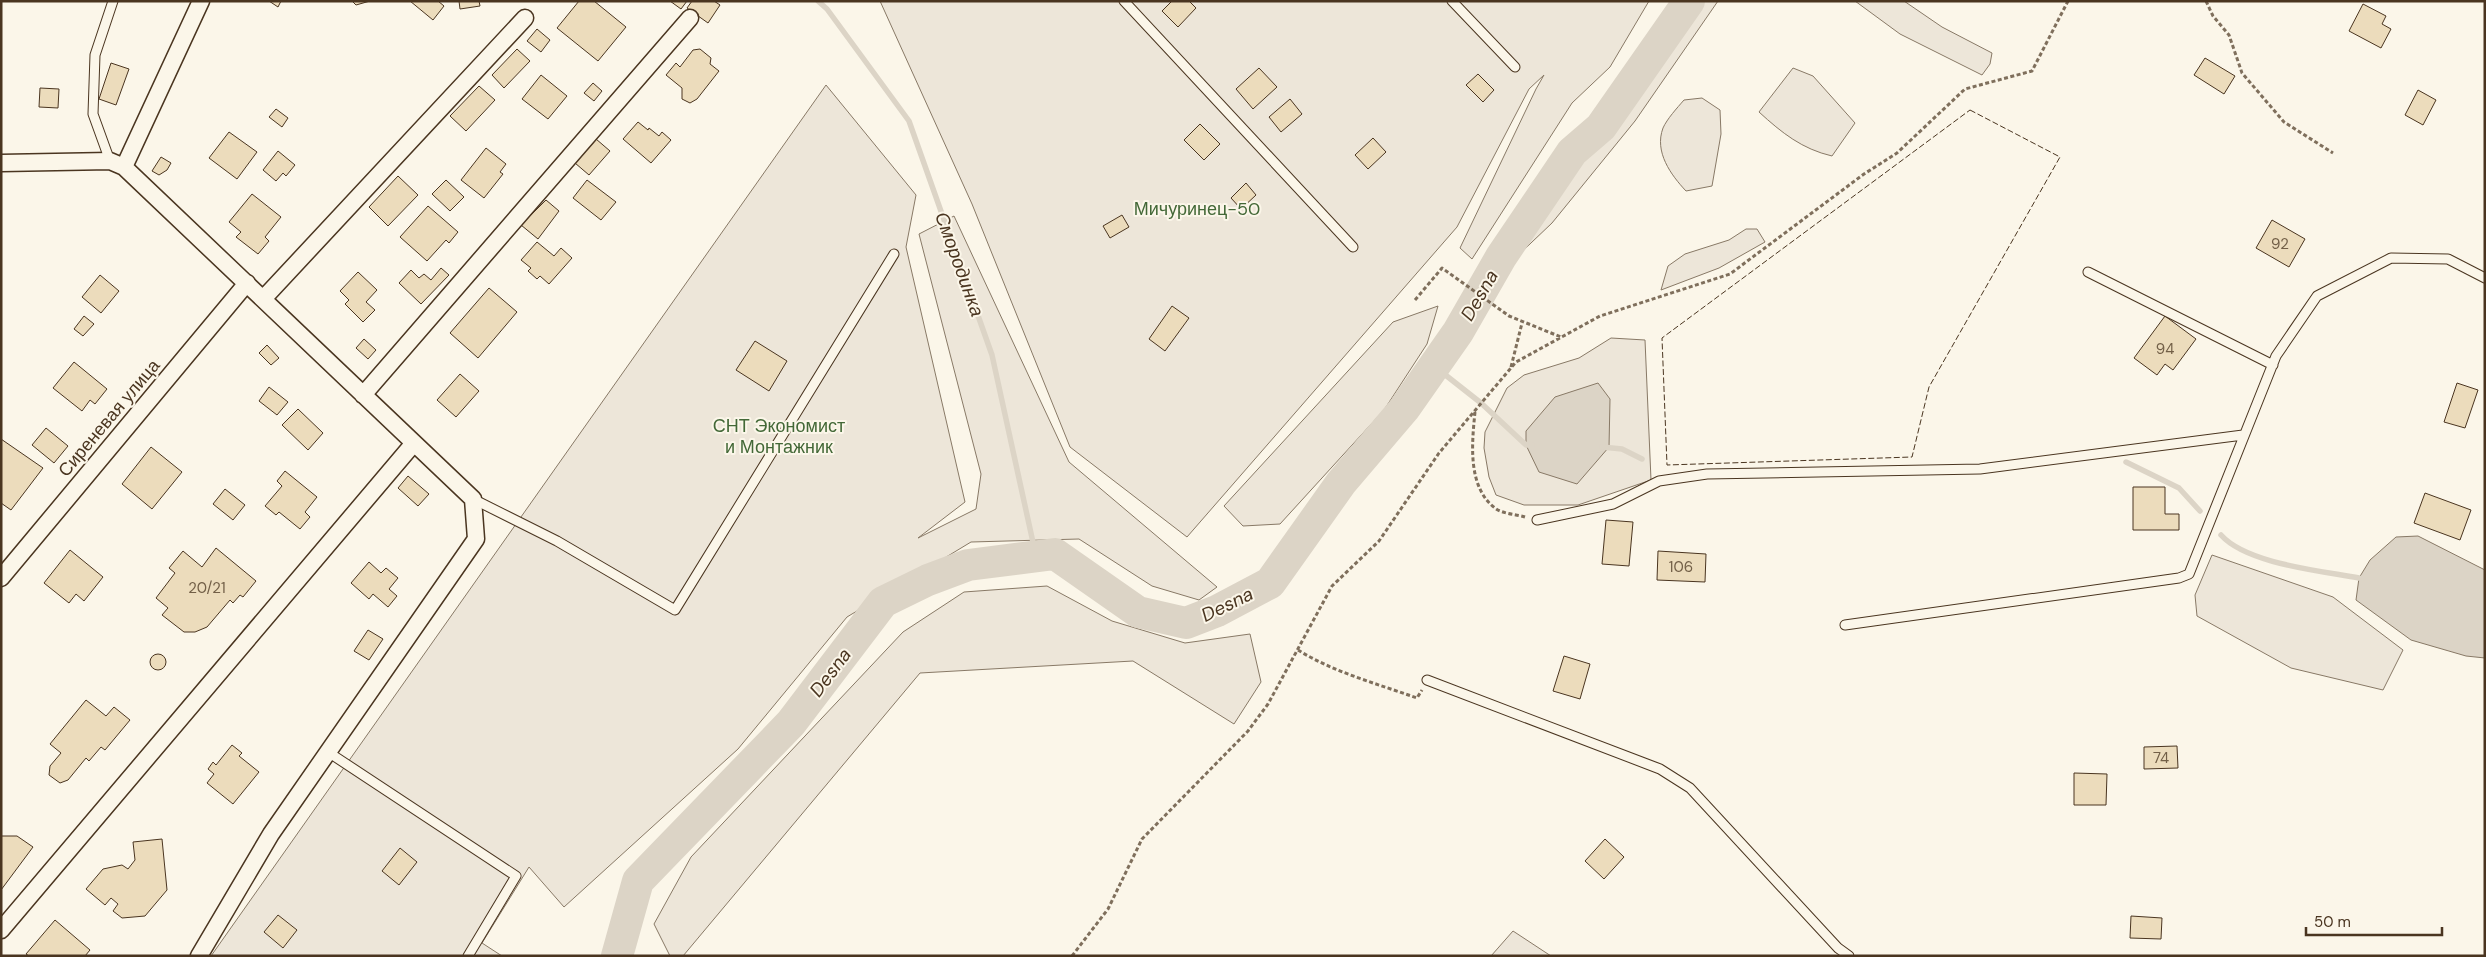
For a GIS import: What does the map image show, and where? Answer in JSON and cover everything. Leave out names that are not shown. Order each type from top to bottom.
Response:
[{"type":"street","points":[[117,164],[201,1]]},
{"type":"street","points":[[263,300],[525,18]]},
{"type":"street","points":[[363,395],[690,18]]},
{"type":"street","points":[[1,177],[6,163],[117,164],[247,284],[473,499],[476,539],[272,834],[199,956]]},
{"type":"street","name":"Сиреневая улица","points":[[1,578],[247,284]]},
{"type":"street","points":[[1,930],[414,442]]},
{"type":"lane","points":[[113,1],[95,54],[93,114],[117,164]]},
{"type":"lane","points":[[1124,1],[1353,247]]},
{"type":"lane","points":[[1452,1],[1515,67]]},
{"type":"lane","points":[[473,499],[557,541],[675,610],[894,254]]},
{"type":"lane","points":[[1845,625],[2179,578],[2190,574],[2243,435],[2276,356],[2318,296],[2390,258],[2448,259],[2485,278]]},
{"type":"lane","points":[[2088,272],[2273,364]]},
{"type":"lane","points":[[1537,520],[1613,504],[1659,481],[1707,474],[1980,468],[2243,435]]},
{"type":"lane","points":[[1427,680],[1660,769],[1690,788],[1838,948],[1849,956]]},
{"type":"lane","points":[[328,752],[516,876],[468,956]]},
{"type":"path","points":[[1072,956],[1108,910],[1142,839],[1248,731],[1268,704],[1332,586],[1379,541],[1438,453],[1516,362],[1600,316],[1730,274],[1864,174],[1898,153],[1965,89],[2032,71],[2068,1]]},
{"type":"path","points":[[2206,1],[2213,16],[2229,35],[2242,73],[2284,122],[2333,153]]},
{"type":"path","points":[[1415,300],[1442,268],[1452,277],[1522,323],[1562,337]]},
{"type":"path","points":[[1511,367],[1522,323]]},
{"type":"path","points":[[1475,410],[1471,454],[1482,495],[1496,509],[1537,520]]},
{"type":"path","points":[[1298,650],[1346,672],[1417,698],[1427,680]]},
{"type":"green space","name":"Мичуринец-50","points":[[880,1],[1649,1],[1610,67],[1572,103],[1472,259],[1460,248],[1544,75],[1529,89],[1457,227],[1187,537],[1070,447],[972,204]]},
{"type":"green space","points":[[1694,1],[1718,1],[1635,121],[1552,223],[1511,262],[1492,259],[1518,219],[1578,156],[1607,129]]},
{"type":"green space","points":[[1855,1],[1904,1],[1942,27],[1992,53],[1990,64],[1982,75],[1900,34]]},
{"type":"green space","points":[[1793,68],[1813,76],[1855,123],[1832,156],[1802,145],[1776,127],[1759,112]]},
{"type":"green space","name":"СНТ Экономист и Монтажник","points":[[826,85],[916,195],[906,247],[965,502],[918,538],[976,509],[981,474],[919,234],[954,216],[1069,462],[1217,587],[1199,600],[1152,586],[1079,539],[971,542],[847,617],[738,749],[564,907],[529,867],[482,943],[502,956],[211,956]]},
{"type":"green space","points":[[1702,98],[1720,110],[1721,134],[1712,186],[1686,191],[1665,162],[1662,154],[1661,137],[1667,121],[1684,100]]},
{"type":"green space","points":[[1746,229],[1757,229],[1765,242],[1719,268],[1661,290],[1668,266],[1685,254],[1729,240]]},
{"type":"green space","points":[[1438,306],[1427,344],[1384,410],[1280,524],[1243,526],[1224,506],[1393,322]]},
{"type":"green space","points":[[1611,338],[1645,340],[1651,480],[1578,505],[1524,505],[1496,495],[1489,477],[1484,448],[1485,432],[1507,388],[1524,375],[1579,358]]},
{"type":"green space","points":[[2212,555],[2333,597],[2403,650],[2383,690],[2291,668],[2197,616],[2195,595]]},
{"type":"green space","points":[[1047,586],[1112,621],[1185,643],[1250,634],[1261,682],[1234,724],[1133,661],[920,673],[683,956],[670,956],[654,924],[691,857],[903,632],[964,592]]},
{"type":"green space","points":[[1513,931],[1551,956],[1491,956]]},
{"type":"shaded area","points":[[1598,383],[1610,399],[1609,447],[1577,484],[1539,472],[1526,445],[1526,431],[1555,397]]},
{"type":"shaded area","points":[[2418,536],[2485,570],[2485,658],[2466,656],[2411,640],[2356,600],[2359,578],[2370,560],[2396,537]]},
{"type":"building","points":[[269,1],[281,1],[278,7]]},
{"type":"building","points":[[352,1],[370,1],[356,5]]},
{"type":"building","points":[[410,1],[438,1],[444,6],[433,20]]},
{"type":"building","points":[[459,1],[479,1],[480,6],[460,9]]},
{"type":"building","points":[[579,1],[594,1],[626,27],[598,61],[557,28]]},
{"type":"building","points":[[670,1],[687,1],[681,9]]},
{"type":"building","points":[[692,1],[714,1],[720,5],[708,23],[687,8]]},
{"type":"building","points":[[1172,1],[1189,1],[1196,8],[1178,27],[1162,11]]},
{"type":"building","points":[[2363,4],[2386,16],[2382,24],[2391,29],[2381,48],[2349,31]]},
{"type":"building","points":[[537,29],[550,40],[541,52],[527,41]]},
{"type":"building","points":[[517,49],[530,61],[504,88],[492,75]]},
{"type":"building","points":[[700,49],[711,58],[710,64],[719,71],[697,99],[690,103],[682,99],[682,88],[666,75],[676,63],[680,67],[693,50]]},
{"type":"building","points":[[2205,58],[2235,76],[2224,94],[2194,75]]},
{"type":"building","points":[[111,63],[129,69],[116,105],[99,99]]},
{"type":"building","points":[[1259,68],[1277,87],[1253,109],[1236,89]]},
{"type":"building","points":[[1478,74],[1494,90],[1483,102],[1466,85]]},
{"type":"building","points":[[541,75],[567,96],[548,119],[522,99]]},
{"type":"building","points":[[593,83],[602,91],[594,101],[584,93]]},
{"type":"building","points":[[479,86],[495,100],[466,131],[450,116]]},
{"type":"building","points":[[40,88],[59,89],[58,108],[39,107]]},
{"type":"building","points":[[2418,90],[2436,100],[2423,125],[2405,115]]},
{"type":"building","points":[[1290,99],[1302,114],[1281,132],[1269,117]]},
{"type":"building","points":[[276,109],[288,118],[282,127],[269,117]]},
{"type":"building","points":[[638,122],[659,136],[662,132],[671,140],[651,163],[623,139]]},
{"type":"building","points":[[1200,124],[1220,144],[1204,160],[1184,140]]},
{"type":"building","points":[[229,132],[257,152],[237,179],[209,158]]},
{"type":"building","points":[[1373,138],[1386,152],[1368,169],[1355,155]]},
{"type":"building","points":[[596,139],[610,151],[589,175],[575,163]]},
{"type":"building","points":[[486,148],[506,164],[500,172],[503,174],[484,198],[461,180]]},
{"type":"building","points":[[278,151],[295,165],[286,176],[283,173],[276,181],[263,170]]},
{"type":"building","points":[[161,157],[171,163],[167,170],[159,175],[152,171]]},
{"type":"building","points":[[398,176],[418,195],[388,226],[369,207]]},
{"type":"building","points":[[446,180],[464,197],[450,211],[432,194]]},
{"type":"building","points":[[587,180],[616,202],[601,220],[573,198]]},
{"type":"building","points":[[1246,183],[1256,195],[1241,209],[1231,198]]},
{"type":"building","points":[[252,194],[281,217],[265,237],[269,241],[258,254],[236,237],[241,232],[229,222]]},
{"type":"building","points":[[546,200],[559,211],[538,239],[521,225]]},
{"type":"building","points":[[428,206],[458,232],[449,243],[446,240],[427,261],[400,237]]},
{"type":"building","points":[[1122,215],[1129,227],[1110,238],[1103,226]]},
{"type":"building","points":[[2272,220],[2305,239],[2289,267],[2256,248]]},
{"type":"building","points":[[537,242],[554,256],[561,248],[572,258],[549,284],[540,276],[537,279],[528,271],[531,268],[521,260]]},
{"type":"building","points":[[441,268],[449,275],[421,304],[399,283],[411,270],[419,278],[424,274],[431,280]]},
{"type":"building","points":[[358,272],[377,290],[366,302],[375,310],[363,322],[345,304],[349,300],[340,291]]},
{"type":"building","points":[[100,275],[119,291],[101,313],[82,297]]},
{"type":"building","points":[[489,288],[517,312],[478,358],[450,333]]},
{"type":"building","points":[[1172,306],[1189,318],[1165,351],[1149,339]]},
{"type":"building","points":[[84,316],[94,324],[83,336],[74,329]]},
{"type":"building","points":[[2165,316],[2196,339],[2173,370],[2165,364],[2157,375],[2134,358]]},
{"type":"building","points":[[364,339],[376,350],[368,359],[356,348]]},
{"type":"building","points":[[755,341],[787,361],[769,391],[736,370]]},
{"type":"building","points":[[267,345],[279,358],[271,365],[259,353]]},
{"type":"building","points":[[74,362],[107,389],[95,404],[90,400],[82,411],[53,388]]},
{"type":"building","points":[[460,374],[479,391],[456,417],[437,400]]},
{"type":"building","points":[[2457,383],[2478,390],[2465,428],[2444,422]]},
{"type":"building","points":[[269,387],[288,402],[277,415],[259,401]]},
{"type":"building","points":[[298,409],[323,433],[308,450],[282,425]]},
{"type":"building","points":[[46,428],[68,446],[54,463],[32,445]]},
{"type":"building","points":[[1,439],[43,468],[11,510],[1,503]]},
{"type":"building","points":[[151,447],[182,472],[152,509],[122,484]]},
{"type":"building","points":[[285,471],[317,497],[305,512],[310,517],[300,529],[279,512],[276,515],[265,506],[282,486],[277,481]]},
{"type":"building","points":[[408,476],[429,494],[418,506],[398,488]]},
{"type":"building","points":[[2133,487],[2165,487],[2165,514],[2179,514],[2179,530],[2133,530]]},
{"type":"building","points":[[225,489],[245,505],[233,520],[213,504]]},
{"type":"building","points":[[2425,493],[2471,510],[2460,540],[2414,523]]},
{"type":"building","points":[[1606,520],[1633,522],[1629,566],[1602,564]]},
{"type":"building","points":[[216,548],[256,581],[243,597],[240,595],[233,603],[230,600],[207,627],[195,632],[184,632],[162,615],[168,608],[156,598],[175,573],[169,568],[183,551],[202,567]]},
{"type":"building","points":[[70,550],[103,577],[84,601],[76,594],[69,603],[44,583]]},
{"type":"building","points":[[1658,551],[1706,554],[1705,582],[1657,580]]},
{"type":"building","points":[[369,562],[381,573],[386,568],[398,578],[389,589],[397,596],[388,607],[373,594],[369,599],[351,583]]},
{"type":"building","points":[[368,630],[383,639],[369,660],[354,651]]},
{"type":"building","points":[[158,654],[166,662],[158,670],[150,662]]},
{"type":"building","points":[[1564,656],[1590,664],[1580,699],[1553,691]]},
{"type":"building","points":[[86,700],[106,716],[114,707],[130,720],[105,750],[101,747],[89,761],[86,758],[68,780],[60,783],[49,775],[50,766],[61,753],[50,744]]},
{"type":"building","points":[[232,745],[242,753],[239,756],[259,772],[233,804],[207,783],[214,774],[208,769],[213,762],[216,765]]},
{"type":"building","points":[[2177,746],[2178,768],[2144,769],[2144,747]]},
{"type":"building","points":[[2074,773],[2107,774],[2106,805],[2074,805]]},
{"type":"building","points":[[1,836],[17,836],[33,847],[1,890]]},
{"type":"building","points":[[162,839],[167,890],[145,916],[122,918],[113,911],[118,904],[111,898],[105,905],[86,889],[103,869],[122,865],[128,869],[135,860],[133,842]]},
{"type":"building","points":[[1605,839],[1624,857],[1604,879],[1585,861]]},
{"type":"building","points":[[400,848],[417,862],[399,885],[382,871]]},
{"type":"building","points":[[278,915],[297,930],[283,948],[264,932]]},
{"type":"building","points":[[2131,916],[2162,918],[2161,939],[2130,938]]},
{"type":"building","points":[[55,920],[90,950],[85,956],[29,956],[26,954]]},
{"type":"waterway","name":"Смородинка","points":[[818,1],[827,9],[909,121],[992,355],[1036,556]]},
{"type":"waterway","name":"Desna","points":[[617,956],[638,881],[791,723],[883,602],[928,580],[968,565],[1055,554],[1138,612],[1186,623],[1217,611],[1270,583],[1341,483],[1404,409],[1458,332],[1501,257],[1572,152],[1601,127],[1689,1]]},
{"type":"waterway","points":[[1434,366],[1481,403],[1526,445],[1532,445]]},
{"type":"waterway","points":[[1602,447],[1622,449],[1642,459]]},
{"type":"waterway","points":[[2126,462],[2179,488],[2200,511]]},
{"type":"waterway","points":[[2221,535],[2233,545],[2266,560],[2359,578]]},
{"type":"fence","points":[[1970,110],[2060,157],[1929,387],[1912,457],[1667,465],[1662,338],[1970,110]]}]
